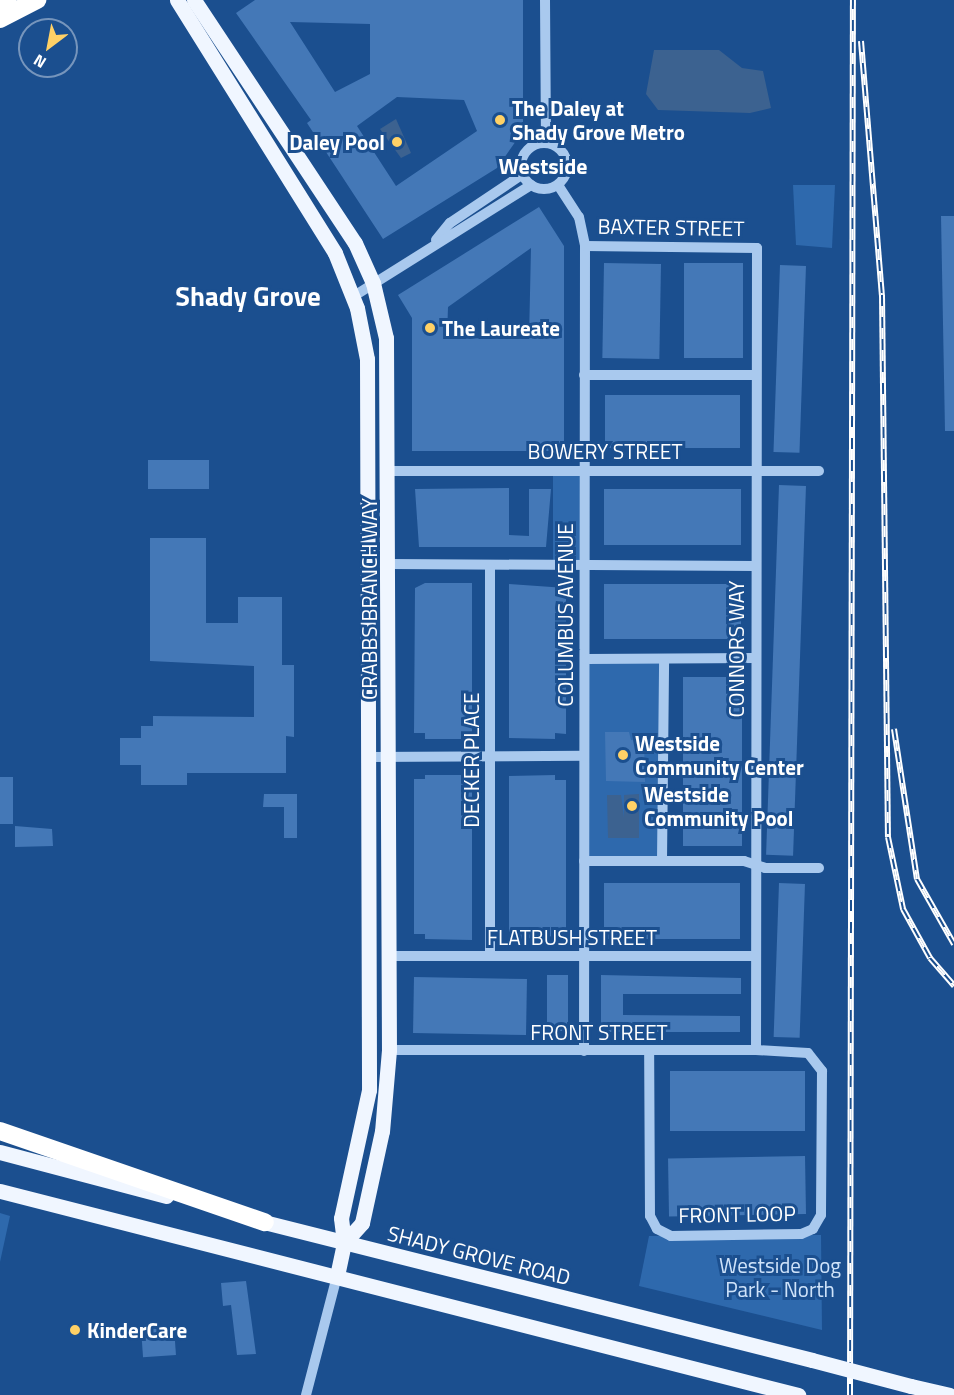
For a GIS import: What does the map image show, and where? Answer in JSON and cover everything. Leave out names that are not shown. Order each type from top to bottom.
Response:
[{"type":"highway","points":[[0,5],[8,0]]},
{"type":"highway","points":[[0,19],[37,0]]},
{"type":"highway","points":[[0,1131],[265,1222]]},
{"type":"main road","name":"CRABBS BRANCH WAY","points":[[177,0],[316,218],[354,296],[367,359],[369,1090],[342,1218],[344,1243],[337,1276]]},
{"type":"main road","name":"CRABBS BRANCH WAY","points":[[194,0],[355,243],[373,283],[386,338],[390,471],[388,956],[390,1050],[382,1131],[362,1223],[344,1243]]},
{"type":"main road","name":"SHADY GROVE ROAD","points":[[0,1152],[344,1243],[949,1395]]},
{"type":"main road","points":[[0,1191],[798,1395]]},
{"type":"street","points":[[545,0],[546,143]]},
{"type":"street","points":[[546,143],[565,157],[565,175],[558,185],[544,189],[531,185],[523,174],[524,155],[546,143]]},
{"type":"street","points":[[436,241],[450,223],[523,174]]},
{"type":"street","points":[[354,296],[436,241],[458,232],[531,185]]},
{"type":"street","name":"COLUMBUS AVENUE","points":[[558,185],[579,217],[585,246],[584,1052]]},
{"type":"street","name":"BAXTER STREET","points":[[585,246],[757,248]]},
{"type":"street","name":"CONNORS WAY","points":[[756,1050],[757,248]]},
{"type":"street","points":[[584,375],[756,375]]},
{"type":"street","name":"BOWERY STREET","points":[[390,471],[584,469],[819,471]]},
{"type":"street","points":[[390,564],[756,566]]},
{"type":"street","name":"DECKER PLACE","points":[[490,565],[490,956]]},
{"type":"street","points":[[586,659],[756,658]]},
{"type":"street","points":[[662,861],[664,659]]},
{"type":"street","points":[[369,757],[584,756]]},
{"type":"street","points":[[584,861],[662,861],[819,868]]},
{"type":"street","name":"FLATBUSH STREET","points":[[388,956],[756,956]]},
{"type":"street","name":"FRONT STREET","points":[[390,1050],[649,1052],[756,1050],[808,1053]]},
{"type":"street","name":"FRONT LOOP","points":[[649,1052],[650,1216],[657,1229],[671,1236],[801,1234],[818,1223],[822,1071],[808,1053]]},
{"type":"street","name":"CRABBS BRANCH WAY","points":[[306,1395],[337,1276]]},
{"type":"green space","points":[[793,185],[835,185],[832,248],[796,245]]},
{"type":"green space","points":[[553,469],[584,469],[584,565],[553,565]]},
{"type":"green space","points":[[588,658],[664,659],[660,860],[585,859]]},
{"type":"green space","points":[[0,1213],[10,1216],[0,1262]]},
{"type":"green space","name":"Westside Dog Park - North","points":[[821,1235],[822,1330],[639,1286],[649,1236]]},
{"type":"shaded area","points":[[654,50],[719,50],[742,68],[763,71],[771,108],[750,113],[658,110],[646,94]]},
{"type":"shaded area","name":"Daley Pool","points":[[396,119],[411,153],[401,158],[380,129]]},
{"type":"shaded area","name":"Westside Community Pool","points":[[639,794],[639,838],[608,838],[607,795],[621,795],[624,818],[624,795]]},
{"type":"building","name":"The Daley at Shady Grove Metro","points":[[255,0],[523,0],[523,131],[497,168],[383,239],[307,123],[311,120],[236,13]],"holes":[[[290,22],[370,24],[370,74],[335,92]],[[397,97],[464,100],[477,131],[396,186],[357,126]]]},
{"type":"building","name":"The Laureate","points":[[539,207],[564,246],[564,451],[412,451],[412,318],[398,295]],"holes":[[[531,248],[529,339],[447,338],[448,307]]]},
{"type":"building","points":[[941,216],[954,216],[954,431],[945,431]]},
{"type":"building","points":[[604,263],[661,264],[659,359],[602,358]]},
{"type":"building","points":[[684,263],[743,263],[743,358],[684,358]]},
{"type":"building","points":[[780,265],[806,266],[799,453],[773,452]]},
{"type":"building","points":[[605,395],[740,395],[740,448],[605,448]]},
{"type":"building","points":[[148,460],[209,460],[209,489],[148,489]]},
{"type":"building","points":[[779,485],[806,486],[793,856],[766,855]]},
{"type":"building","points":[[509,488],[509,535],[529,536],[529,489],[551,489],[546,547],[419,547],[415,489]]},
{"type":"building","points":[[604,489],[741,489],[741,545],[604,545]]},
{"type":"building","points":[[150,538],[206,538],[206,623],[238,623],[238,597],[282,597],[282,665],[294,665],[294,737],[286,736],[286,773],[187,773],[187,785],[141,785],[141,765],[120,765],[120,738],[141,738],[141,726],[153,726],[153,716],[254,717],[254,666],[150,661]]},
{"type":"building","points":[[425,583],[472,583],[472,739],[425,739],[425,733],[414,733],[415,588]]},
{"type":"building","points":[[509,584],[566,588],[566,734],[555,733],[555,739],[509,738]]},
{"type":"building","points":[[604,584],[741,584],[741,639],[604,639]]},
{"type":"building","points":[[683,677],[742,677],[742,846],[683,846]]},
{"type":"building","name":"Westside Community Center","points":[[605,732],[629,732],[631,740],[644,741],[645,782],[606,781]]},
{"type":"building","points":[[425,775],[472,775],[472,940],[425,939],[425,934],[414,934],[414,779],[425,779]]},
{"type":"building","points":[[555,775],[555,780],[566,780],[566,935],[509,940],[509,776]]},
{"type":"building","points":[[0,777],[13,777],[13,824],[0,824]]},
{"type":"building","points":[[264,794],[297,794],[297,838],[284,838],[284,807],[263,807]]},
{"type":"building","points":[[15,826],[52,829],[53,846],[15,847]]},
{"type":"building","points":[[604,883],[740,883],[740,939],[604,939]]},
{"type":"building","points":[[779,883],[805,884],[800,1038],[774,1037]]},
{"type":"building","points":[[547,975],[568,975],[568,1031],[547,1031]]},
{"type":"building","points":[[601,975],[741,978],[741,994],[623,994],[623,1015],[740,1016],[740,1032],[601,1032]]},
{"type":"building","points":[[414,977],[527,979],[526,1035],[413,1033]]},
{"type":"building","points":[[670,1071],[805,1071],[805,1131],[670,1131]]},
{"type":"building","points":[[805,1156],[806,1214],[669,1216],[668,1158]]},
{"type":"building","points":[[246,1281],[256,1354],[237,1355],[231,1305],[223,1306],[221,1283]]},
{"type":"building","points":[[174,1327],[176,1355],[143,1357],[141,1329]]},
{"type":"railway","points":[[850,1395],[853,0]]},
{"type":"railway","points":[[861,41],[882,295],[888,837],[903,909],[930,958],[954,986]]},
{"type":"railway","points":[[894,729],[917,879],[954,944]]},
{"type":"place","name":"The Daley at Shady Grove Metro","points":[[500,120]]},
{"type":"place","name":"Daley Pool","points":[[397,142]]},
{"type":"place","name":"The Laureate","points":[[430,328]]},
{"type":"place","name":"Westside Community Center","points":[[623,755]]},
{"type":"place","name":"Westside Community Pool","points":[[632,806]]},
{"type":"place","name":"KinderCare","points":[[75,1330]]},
{"type":"district","name":"Westside","points":[[543,167]]},
{"type":"district","name":"Shady Grove","points":[[248,296]]}]
